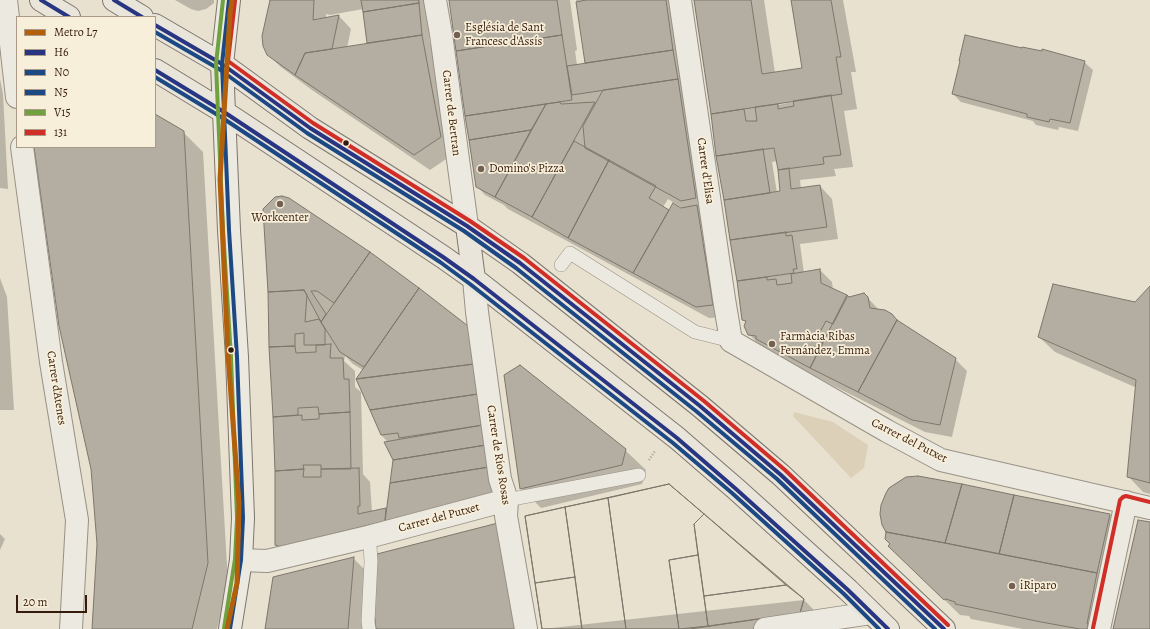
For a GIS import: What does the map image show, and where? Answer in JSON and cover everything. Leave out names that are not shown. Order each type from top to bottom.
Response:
[{"type":"main road","points":[[41,0],[66,16]]},
{"type":"main road","points":[[114,0],[140,16]]},
{"type":"main road","points":[[156,26],[222,64],[310,128],[467,226],[520,263],[700,406],[781,476],[944,629]]},
{"type":"main road","points":[[222,64],[224,112]]},
{"type":"main road","points":[[156,71],[224,112],[474,279],[677,438],[742,495],[888,629]]},
{"type":"main road","points":[[467,226],[474,279]]},
{"type":"street","points":[[6,0],[16,88]]},
{"type":"street","points":[[222,64],[229,0]]},
{"type":"street","name":"Carrer de Bertran","points":[[435,0],[467,226]]},
{"type":"street","name":"Carrer d'Elisa","points":[[680,0],[731,341]]},
{"type":"street","points":[[224,112],[243,518],[240,560],[230,629]]},
{"type":"street","name":"Carrer d'Atenes","points":[[22,148],[51,362],[77,520],[71,629]]},
{"type":"street","name":"Carrer de Ríos Rosas","points":[[474,279],[477,312],[500,479],[507,500],[506,516],[526,629]]},
{"type":"street","name":"Carrer del Putxet","points":[[731,341],[887,431],[941,460],[1150,508]]},
{"type":"street","name":"Carrer del Putxet","points":[[240,560],[267,560],[368,537],[507,500]]},
{"type":"street","points":[[1099,629],[1126,502]]},
{"type":"street","points":[[765,629],[871,613]]},
{"type":"lane","points":[[561,265],[570,253],[695,332],[731,341]]},
{"type":"lane","name":"Carrer del Putxet","points":[[507,500],[639,475]]},
{"type":"lane","points":[[368,537],[371,561],[368,621],[369,629]]},
{"type":"shaded area","points":[[794,412],[833,422],[868,445],[864,468],[851,478],[793,416]]},
{"type":"building","points":[[270,0],[314,0],[313,20],[339,15],[332,49],[305,53],[295,75],[267,55],[263,46],[262,36]]},
{"type":"building","points":[[361,0],[419,0],[419,3],[363,12]]},
{"type":"building","points":[[449,0],[557,0],[562,35],[456,51]]},
{"type":"building","points":[[586,0],[666,0],[673,50],[585,63],[576,2]]},
{"type":"building","points":[[694,0],[751,0],[762,74],[802,68],[791,0],[831,0],[841,57],[836,57],[842,94],[711,114]]},
{"type":"building","points":[[419,3],[422,35],[367,43],[363,12]]},
{"type":"building","points":[[422,35],[441,137],[414,155],[295,75],[305,53]]},
{"type":"building","points":[[562,35],[572,100],[465,116],[456,51]]},
{"type":"building","points":[[965,35],[1022,48],[1042,51],[1042,49],[1085,61],[1070,123],[1050,119],[1049,122],[1027,117],[1027,114],[952,94]]},
{"type":"building","points":[[673,50],[678,79],[572,95],[567,66]]},
{"type":"building","points":[[678,79],[696,198],[681,201],[585,148],[583,126],[603,90]]},
{"type":"building","points":[[831,95],[841,155],[823,157],[824,164],[778,170],[774,148],[716,156],[711,114],[744,109],[746,121],[757,121],[755,107],[778,104],[778,109],[794,106],[793,101]]},
{"type":"building","points":[[560,102],[561,104],[595,102],[532,217],[495,197],[546,104]]},
{"type":"building","points":[[546,104],[531,130],[469,140],[465,116]]},
{"type":"building","points":[[156,115],[184,131],[208,563],[192,629],[92,629],[97,544],[91,469],[59,326],[34,148],[156,148]]},
{"type":"building","points":[[531,130],[495,197],[476,187],[469,140]]},
{"type":"building","points":[[574,141],[609,160],[568,238],[532,217]]},
{"type":"building","points":[[763,149],[770,193],[724,200],[716,156]]},
{"type":"building","points":[[609,160],[656,186],[649,198],[669,210],[633,273],[568,238]]},
{"type":"building","points":[[789,168],[791,189],[820,185],[827,227],[730,240],[724,200],[780,191],[778,170]]},
{"type":"building","points":[[282,196],[289,198],[370,252],[334,303],[317,291],[311,291],[326,314],[321,322],[304,290],[268,292],[263,209],[275,197]]},
{"type":"building","points":[[673,203],[681,208],[697,205],[713,305],[696,307],[633,273]]},
{"type":"building","points":[[786,232],[786,236],[792,235],[797,269],[793,269],[794,273],[737,281],[730,240]]},
{"type":"building","points":[[370,252],[419,288],[364,367],[340,352],[321,322]]},
{"type":"building","points":[[820,269],[821,283],[847,295],[847,297],[833,324],[826,321],[819,334],[821,336],[819,341],[823,343],[810,368],[756,339],[756,336],[748,335],[744,326],[746,321],[742,320],[737,281],[767,277],[767,280],[776,279],[777,285],[792,283],[791,274]]},
{"type":"building","points":[[1053,284],[1135,302],[1150,286],[1150,483],[1127,477],[1136,380],[1038,337]]},
{"type":"building","points":[[419,288],[468,326],[474,364],[356,379]]},
{"type":"building","points":[[304,290],[307,295],[305,322],[319,319],[325,329],[325,345],[304,345],[304,333],[295,334],[295,346],[269,347],[268,292]]},
{"type":"building","points":[[864,293],[868,297],[870,308],[885,310],[892,314],[897,320],[858,392],[810,368],[847,295],[849,297]]},
{"type":"building","points":[[897,320],[956,358],[940,425],[912,420],[858,392]]},
{"type":"building","points":[[331,344],[330,358],[343,358],[344,379],[349,379],[350,412],[319,414],[318,407],[298,408],[298,415],[273,417],[269,347],[295,346],[296,353],[316,352],[316,345]]},
{"type":"building","points":[[474,364],[478,394],[370,410],[356,379]]},
{"type":"building","points":[[520,365],[626,449],[622,465],[520,489],[504,375]]},
{"type":"building","points":[[478,394],[483,425],[399,438],[398,433],[381,435],[370,410]]},
{"type":"building","points":[[350,412],[351,469],[321,469],[321,465],[303,465],[304,469],[275,471],[273,417],[302,415],[302,420],[319,419],[319,414]]},
{"type":"building","points":[[483,425],[486,445],[393,460],[384,442]]},
{"type":"building","points":[[486,445],[489,467],[390,483],[393,460]]},
{"type":"building","points":[[489,467],[494,495],[385,521],[390,483]]},
{"type":"building","points":[[359,468],[360,506],[358,506],[358,514],[386,508],[385,521],[281,547],[275,545],[275,471],[304,469],[303,477],[321,477],[321,469]]},
{"type":"building","points":[[918,476],[962,484],[945,543],[886,532],[882,525],[880,514],[881,505],[889,488],[906,477]]},
{"type":"building","points":[[669,484],[804,599],[800,613],[690,629],[542,629],[525,516]]},
{"type":"building","points":[[669,484],[704,514],[694,524],[698,555],[669,560],[679,629],[626,629],[608,498]]},
{"type":"building","points":[[962,484],[1014,495],[999,554],[945,543]]},
{"type":"building","points":[[1014,495],[1110,514],[1097,573],[999,554]]},
{"type":"building","points":[[608,498],[626,629],[582,629],[565,507]]},
{"type":"building","points":[[565,507],[575,577],[535,583],[525,516]]},
{"type":"building","points":[[704,514],[786,585],[704,596],[694,524]]},
{"type":"building","points":[[1138,520],[1150,522],[1150,629],[1113,629]]},
{"type":"building","points":[[498,523],[515,629],[376,629],[373,604],[377,554]]},
{"type":"building","name":"iRiparo","points":[[886,532],[1097,573],[1087,629],[1041,622],[955,604],[955,602],[946,599],[944,600],[888,546],[890,544],[885,539]]},
{"type":"building","points":[[698,555],[708,626],[679,629],[669,560]]},
{"type":"building","points":[[354,557],[348,629],[265,629],[273,577]]},
{"type":"building","points":[[575,577],[582,629],[542,629],[535,583]]},
{"type":"building","points":[[786,585],[804,599],[800,613],[708,626],[704,596]]},
{"type":"metro line","name":"L7","points":[[227,629],[237,583],[239,504],[228,355],[220,179],[232,0]]},
{"type":"transit line","name":"H6","points":[[41,0],[67,16]]},
{"type":"transit line","name":"H6","points":[[114,0],[140,16]]},
{"type":"transit line","name":"V15","points":[[223,0],[216,64],[223,230],[231,357],[237,518],[235,559],[224,628]]},
{"type":"transit line","name":"N5","points":[[229,0],[222,64],[229,230],[237,357],[243,518],[241,560],[230,629]]},
{"type":"transit line","name":"131","points":[[235,1],[228,61],[313,123],[470,221],[524,258],[704,401],[785,470],[948,625]]},
{"type":"transit line","name":"H6","points":[[156,26],[222,64],[310,128],[467,226],[520,263],[700,406],[781,475],[944,629]]},
{"type":"transit line","name":"N0","points":[[156,33],[219,69],[307,133],[464,231],[516,268],[696,411],[777,479],[935,629]]},
{"type":"transit line","name":"H6","points":[[156,71],[224,112],[474,279],[677,438],[848,590],[888,629]]},
{"type":"transit line","name":"N0","points":[[156,78],[221,117],[440,262],[470,284],[673,443],[732,493],[844,594],[879,629]]},
{"type":"transit line","name":"131","points":[[1093,628],[1120,500],[1126,496],[1150,502]]},
{"type":"place","name":"Església de Sant Francesc d'Assís","points":[[457,35]]},
{"type":"place","name":"Domino's Pizza","points":[[481,169]]},
{"type":"place","name":"Workcenter","points":[[280,204]]},
{"type":"place","name":"Farmàcia Ribas Fernández, Emma","points":[[772,344]]},
{"type":"place","name":"iRiparo","points":[[1012,586]]}]
